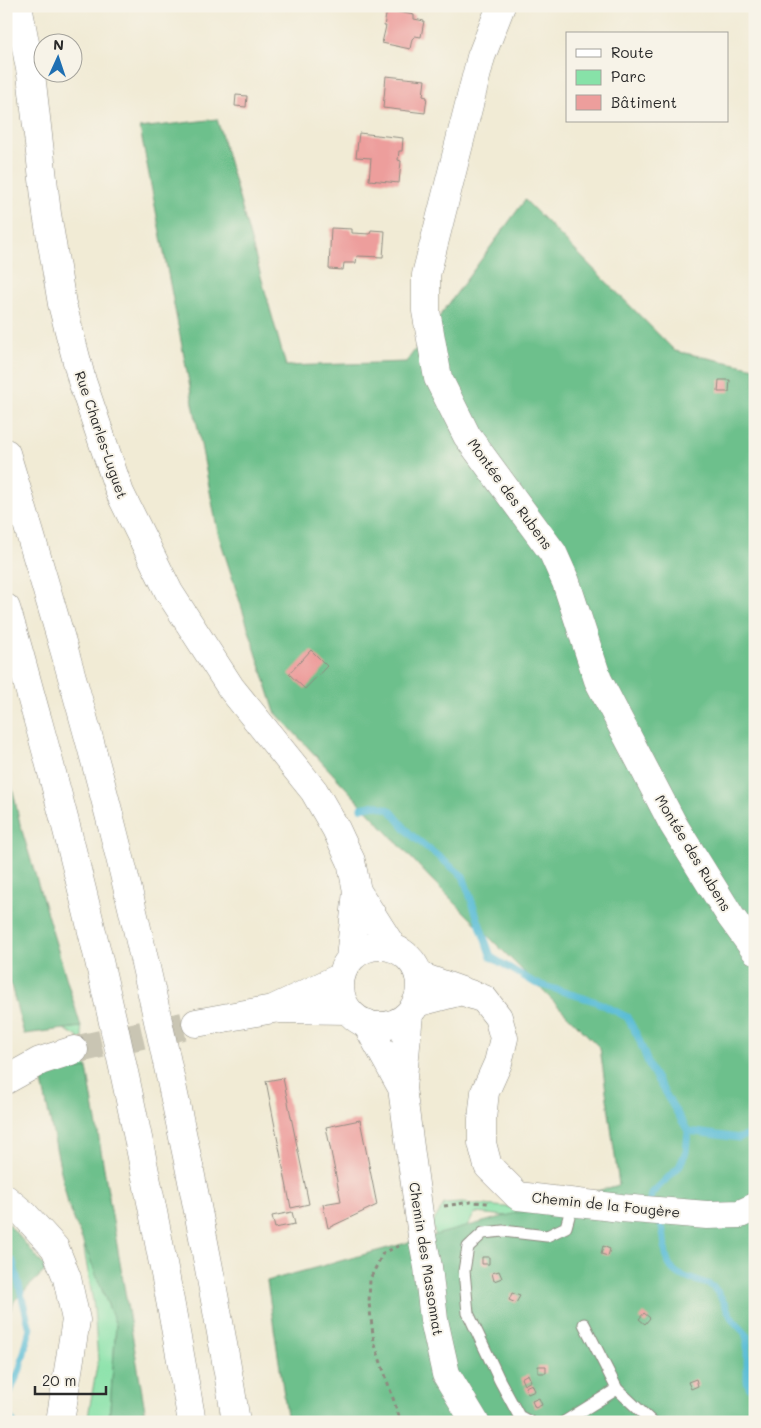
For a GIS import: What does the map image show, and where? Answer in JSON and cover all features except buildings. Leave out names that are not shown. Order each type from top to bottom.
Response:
[{"type":"main road","name":"Rue Charles-Luguet","points":[[18,6],[31,74],[47,214],[62,304],[82,381],[120,493],[169,592],[231,688],[314,791],[336,829],[347,853],[357,891],[393,948]]},
{"type":"main road","name":"Montée des Rubens","points":[[501,6],[481,57],[426,274],[426,311],[438,378],[467,436],[553,553],[566,582],[598,680],[672,824],[731,917],[755,950]]},
{"type":"main road","points":[[6,454],[52,604],[81,708],[146,964],[210,1270],[236,1422]]},
{"type":"main road","points":[[6,608],[72,847],[105,985],[169,1288],[192,1422]]},
{"type":"main road","name":"Rue Charles-Luguet","points":[[345,968],[357,891]]},
{"type":"main road","points":[[273,1009],[345,968],[360,951],[373,946],[393,948],[400,951],[412,962],[419,976],[420,985],[412,1008],[403,1019],[388,1025],[373,1026],[357,1017],[344,1003],[341,994],[340,986],[345,968]]},
{"type":"main road","name":"Chemin de la Fougère","points":[[419,976],[484,999],[498,1017],[504,1038],[498,1063],[485,1092],[482,1143],[488,1166],[518,1196],[621,1208],[707,1215],[740,1214],[755,1207]]},
{"type":"main road","points":[[412,1008],[462,991]]},
{"type":"main road","name":"Chemin des Massonnat","points":[[412,1008],[402,1088],[434,1320],[446,1374],[475,1422]]},
{"type":"main road","points":[[196,1023],[273,1009],[357,1017]]},
{"type":"main road","name":"Chemin des Massonnat","points":[[357,1017],[402,1088]]},
{"type":"main road","points":[[6,1080],[40,1061],[74,1050]]},
{"type":"main road","points":[[6,1057],[40,1061]]},
{"type":"main road","points":[[6,1199],[25,1215],[55,1248],[67,1278],[76,1320],[60,1422]]},
{"type":"main road","points":[[41,1422],[70,1361]]},
{"type":"lane","points":[[530,1422],[519,1416],[468,1313],[464,1271],[468,1247],[483,1233],[503,1231],[547,1236],[566,1227],[573,1202]]},
{"type":"lane","points":[[584,1324],[617,1390],[652,1422]]},
{"type":"lane","points":[[564,1422],[617,1390]]},
{"type":"path","points":[[436,1207],[471,1202],[510,1204],[518,1196]]},
{"type":"path","points":[[401,1422],[374,1342],[369,1303],[370,1279],[383,1253],[422,1236]]},
{"type":"green space","points":[[217,119],[286,366],[406,362],[525,200],[675,351],[755,368],[755,1422],[288,1422],[267,1281],[619,1185],[600,1048],[431,879],[275,712],[218,533],[140,128]]},
{"type":"green space","points":[[6,758],[20,824],[81,1027],[24,1034],[6,962]]},
{"type":"green space","points":[[81,1027],[87,1068],[73,1070],[81,1054],[78,1037],[64,1029]]},
{"type":"green space","points":[[87,1068],[147,1422],[109,1422],[116,1325],[68,1204],[40,1073]]},
{"type":"green space","points":[[462,1203],[549,1211],[551,1220],[475,1213],[451,1254],[464,1322],[432,1224],[444,1204]]},
{"type":"green space","points":[[6,1221],[47,1269],[15,1300],[6,1320]]},
{"type":"green space","points":[[83,1242],[116,1325],[109,1422],[87,1422],[98,1360],[94,1308]]},
{"type":"waterway","points":[[361,808],[376,805],[390,810],[410,834],[463,876],[491,957],[535,983],[597,1002],[627,1017],[638,1037],[650,1068],[688,1131],[739,1138],[755,1133]]},
{"type":"waterway","points":[[649,1206],[651,1194],[679,1167],[686,1152],[688,1131]]},
{"type":"waterway","points":[[658,1218],[663,1229],[667,1259],[672,1269],[682,1276],[705,1283],[714,1288],[733,1320],[747,1335],[747,1381],[749,1387],[755,1391]]},
{"type":"waterway","points":[[6,1401],[20,1369],[30,1329],[13,1261]]},
{"type":"waterway","points":[[6,1412],[13,1422]]},
{"type":"tunnel","points":[[74,1050],[196,1023]]}]
